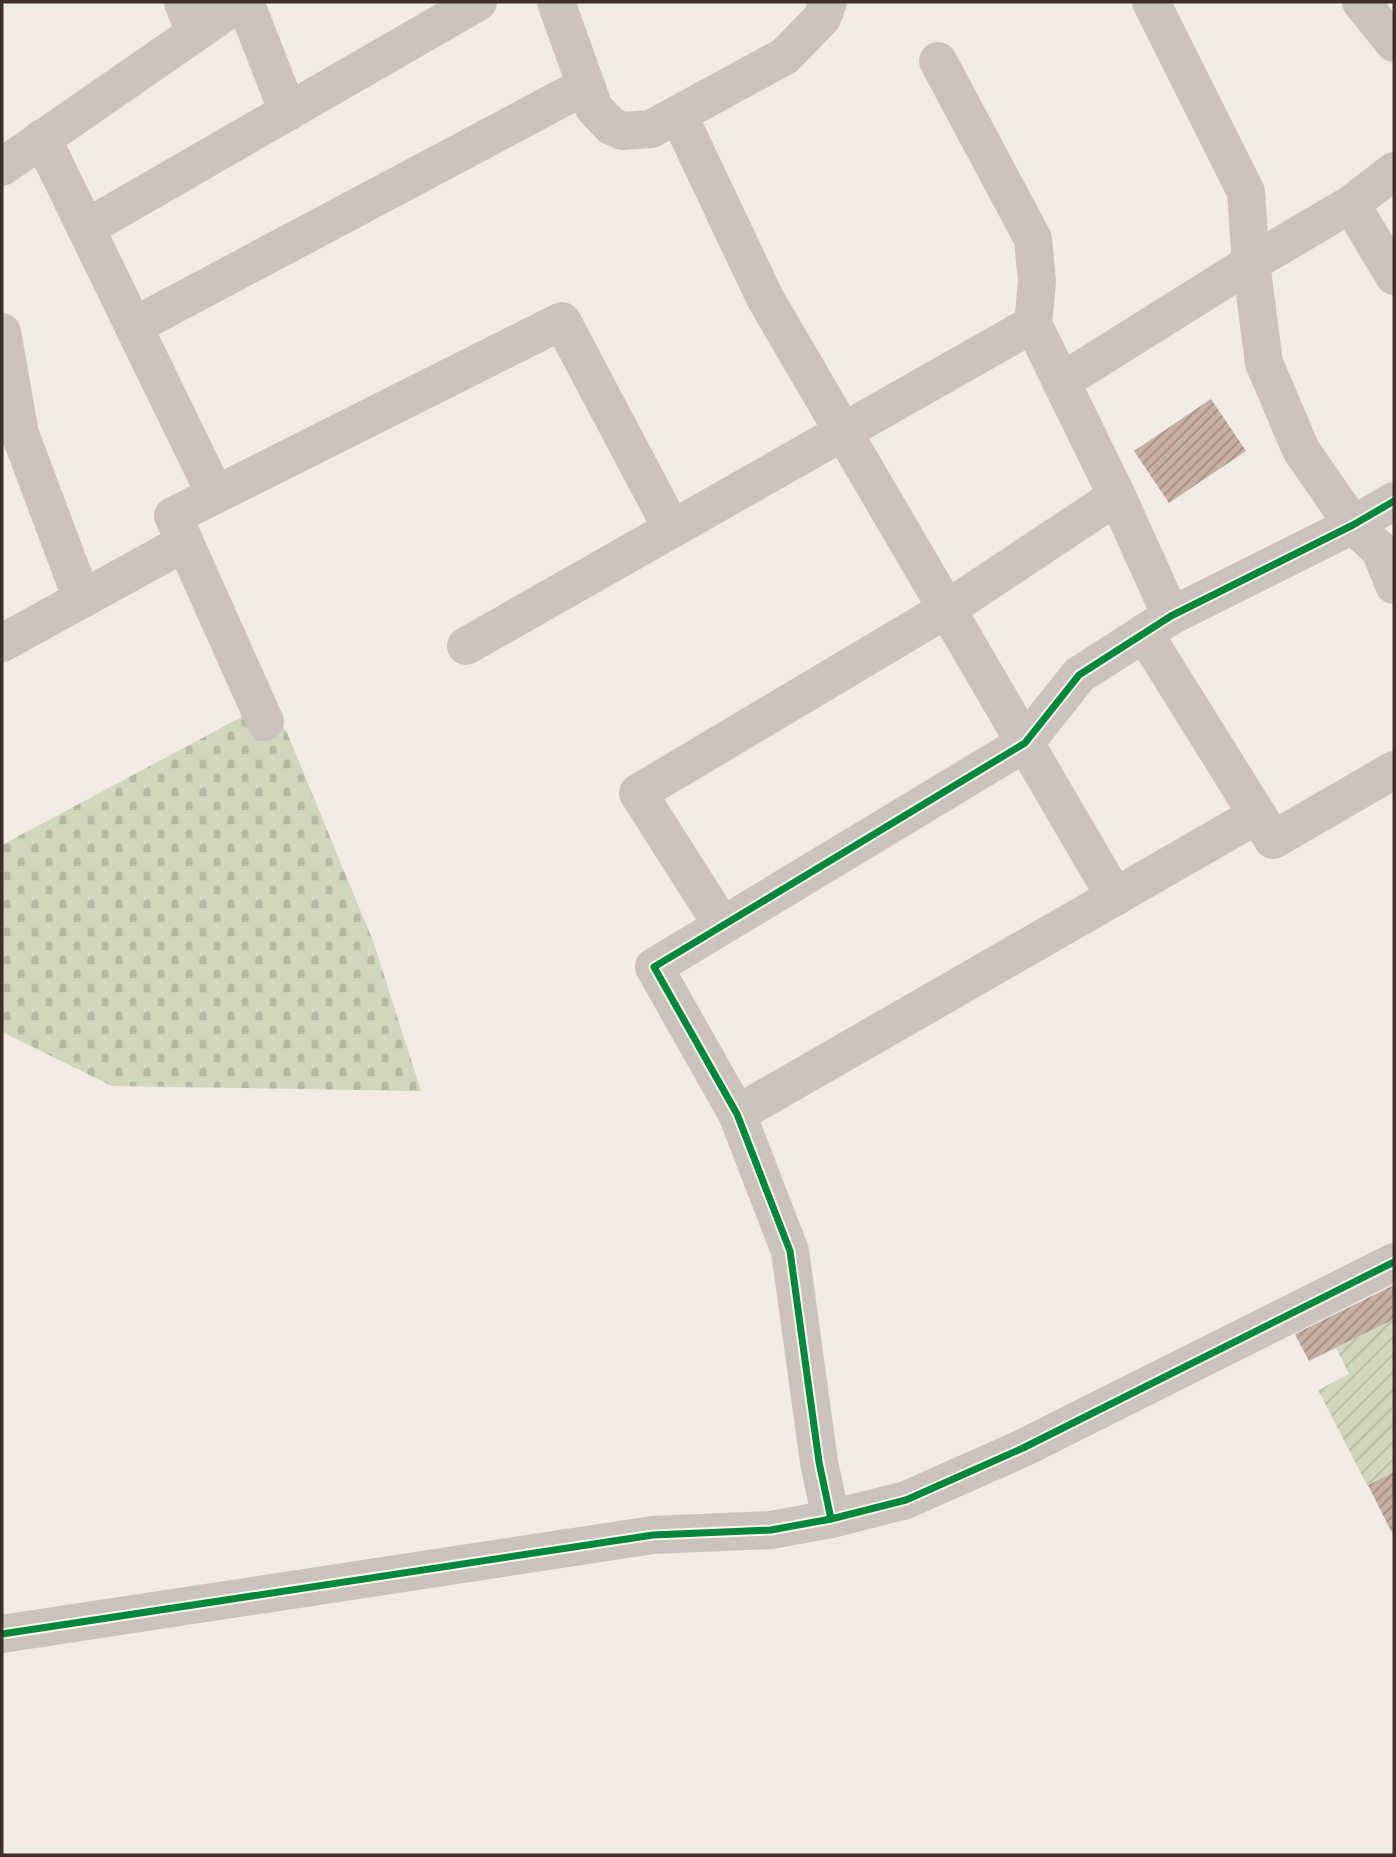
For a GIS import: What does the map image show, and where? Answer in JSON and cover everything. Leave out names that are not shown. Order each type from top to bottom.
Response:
[{"type":"street","points":[[2,167],[43,138],[188,17],[242,2],[288,112]]},
{"type":"street","points":[[86,228],[478,2]]},
{"type":"street","points":[[556,2],[594,108],[611,126],[622,131],[650,129],[785,56],[822,18],[828,2]]},
{"type":"street","points":[[1151,2],[1246,192],[1251,263],[1264,363],[1301,450],[1353,525],[1380,550],[1394,585]]},
{"type":"street","points":[[1361,2],[1394,43]]},
{"type":"street","points":[[938,61],[1033,239],[1037,282],[1033,324],[1117,496],[1157,624],[1257,815],[1273,840],[1394,770]]},
{"type":"street","points":[[134,326],[585,86]]},
{"type":"street","points":[[678,114],[765,298],[1115,897]]},
{"type":"street","points":[[43,138],[215,495]]},
{"type":"street","points":[[1060,382],[1351,204],[1394,171]]},
{"type":"street","points":[[1351,204],[1394,276]]},
{"type":"street","points":[[265,722],[173,516],[562,321],[672,529]]},
{"type":"street","points":[[466,646],[1033,324]]},
{"type":"street","points":[[3,347],[20,434],[82,599]]},
{"type":"street","points":[[722,925],[638,793],[947,608],[1117,496]]},
{"type":"street","points":[[831,1519],[819,1462],[790,1251],[737,1114],[654,967],[1025,743],[1079,675],[1157,624],[1394,502]]},
{"type":"street","points":[[2,643],[184,543]]},
{"type":"street","points":[[737,1114],[1257,815]]},
{"type":"street","points":[[2,1634],[653,1535],[771,1531],[906,1500],[1023,1448],[1394,1262]]},
{"type":"green space","points":[[249,713],[261,737],[285,728],[373,941],[421,1091],[112,1086],[2,1032],[2,845]]},
{"type":"green space","points":[[1394,1319],[1394,1472],[1367,1485],[1318,1390],[1349,1374],[1336,1348]]},
{"type":"building","points":[[1211,399],[1246,451],[1169,503],[1134,451]]},
{"type":"building","points":[[1394,1285],[1394,1319],[1309,1361],[1295,1334]]},
{"type":"building","points":[[1394,1472],[1394,1532],[1392,1533],[1368,1485]]},
{"type":"cycle path","points":[[831,1519],[819,1462],[790,1251],[737,1114],[654,967],[1025,743],[1079,675],[1171,616],[1353,525],[1394,501]]},
{"type":"cycle path","points":[[2,1634],[653,1535],[771,1530],[831,1519],[906,1500],[1023,1448],[1394,1262]]}]
